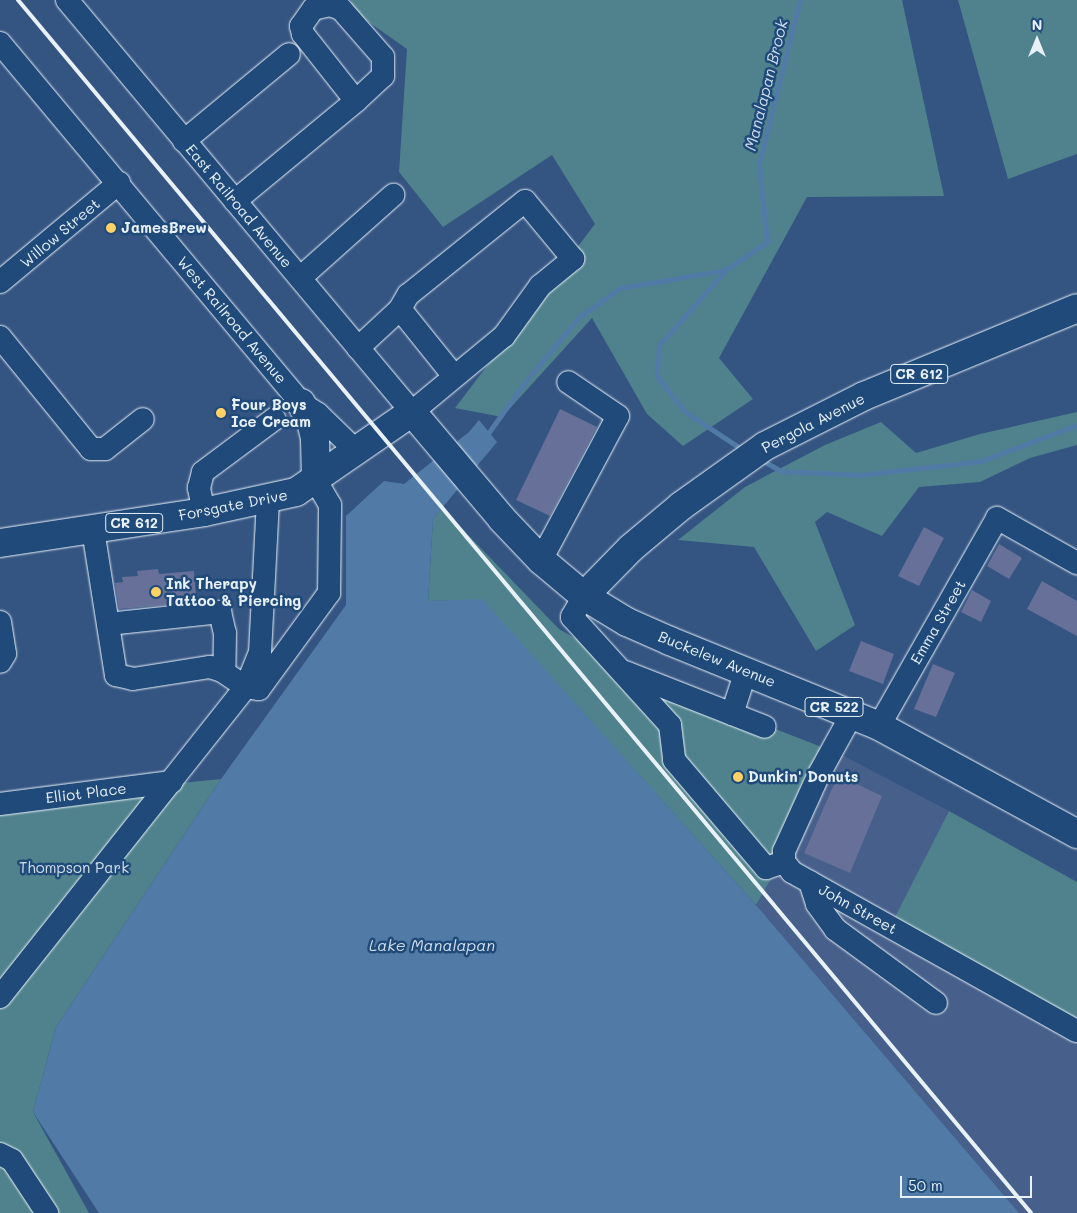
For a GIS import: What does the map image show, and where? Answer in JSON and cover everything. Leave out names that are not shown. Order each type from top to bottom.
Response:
[{"type":"main road","name":"Pergola Avenue","points":[[584,596],[631,548],[723,474],[765,446],[864,396],[1077,308]]},
{"type":"main road","points":[[301,403],[311,421],[315,439],[316,481]]},
{"type":"main road","name":"Buckelew Avenue","points":[[412,412],[541,560],[584,596],[627,622],[879,726],[1077,834]]},
{"type":"main road","name":"Forsgate Drive","points":[[0,543],[268,501],[296,492],[316,481],[412,412]]},
{"type":"street","name":"East Railroad Avenue","points":[[67,0],[412,412]]},
{"type":"street","name":"West Railroad Avenue","points":[[0,43],[301,403],[318,414],[356,451]]},
{"type":"street","points":[[184,141],[289,54]]},
{"type":"street","points":[[235,200],[356,101]]},
{"type":"street","name":"Willow Street","points":[[4,271],[119,183]]},
{"type":"street","points":[[300,278],[392,195]]},
{"type":"street","points":[[358,348],[400,309],[408,295],[525,201],[573,259],[540,286],[504,336],[484,355],[453,375],[412,412]]},
{"type":"street","points":[[400,309],[453,375]]},
{"type":"street","points":[[0,337],[91,449],[105,448],[143,419]]},
{"type":"street","points":[[541,560],[618,416],[568,382]]},
{"type":"street","points":[[204,512],[199,488],[203,472],[274,419]]},
{"type":"street","points":[[92,530],[114,669],[120,677],[133,680],[210,667],[224,672],[246,687],[259,688],[330,593],[330,505],[316,481]]},
{"type":"street","points":[[0,997],[246,687],[260,653],[268,501]]},
{"type":"street","name":"Emma Street","points":[[879,726],[997,518],[1077,563]]},
{"type":"street","points":[[584,596],[572,617],[670,725],[674,760],[766,868],[784,862],[784,851],[818,774],[852,714]]},
{"type":"street","points":[[108,624],[220,612],[225,633],[224,672]]},
{"type":"street","points":[[0,622],[5,654],[0,662]]},
{"type":"street","points":[[620,669],[765,727]]},
{"type":"street","points":[[732,714],[746,672]]},
{"type":"street","name":"Elliot Place","points":[[0,804],[172,782]]},
{"type":"street","name":"John Street","points":[[784,862],[792,872],[1077,1031]]},
{"type":"street","points":[[810,882],[817,904],[835,929],[936,1003]]},
{"type":"street","points":[[0,1154],[12,1160],[47,1213]]},
{"type":"shaded area","points":[[842,755],[949,811],[890,929],[1077,1024],[1077,1213],[1019,1213],[756,905]]},
{"type":"green space","points":[[351,0],[902,0],[944,196],[807,197],[719,358],[753,399],[683,446],[647,414],[592,318],[502,417],[455,408],[595,224],[552,155],[443,227],[399,172],[407,49],[353,11]]},
{"type":"green space","points":[[958,0],[1077,0],[1077,154],[1008,179]]},
{"type":"green space","points":[[1077,412],[1077,445],[1030,458],[980,482],[919,487],[882,536],[827,512],[815,522],[855,625],[816,651],[754,547],[678,540],[745,487],[825,445],[881,422],[916,453],[980,434]]},
{"type":"green space","points":[[442,508],[559,629],[642,677],[842,755],[756,905],[482,600],[428,601],[433,519]]},
{"type":"green space","name":"Thompson Park","points":[[221,779],[56,1027],[33,1112],[89,1213],[0,1213],[0,801]]},
{"type":"green space","points":[[949,811],[1077,882],[1077,1024],[889,929]]},
{"type":"water","name":"Lake Manalapan","points":[[479,420],[497,442],[433,519],[428,601],[482,599],[756,905],[1019,1213],[99,1213],[33,1112],[56,1027],[221,779],[346,605],[346,516],[384,481],[404,484],[469,432]]},
{"type":"building","points":[[560,409],[597,427],[550,516],[516,500]]},
{"type":"building","points":[[924,527],[944,538],[919,586],[898,576]]},
{"type":"building","points":[[999,544],[1022,558],[1009,579],[987,566]]},
{"type":"building","points":[[158,569],[159,574],[194,571],[196,596],[175,598],[175,604],[119,609],[115,583],[123,582],[122,577],[138,576],[137,571]]},
{"type":"building","points":[[1042,581],[1077,601],[1077,636],[1027,609]]},
{"type":"building","points":[[972,590],[991,601],[981,622],[961,612]]},
{"type":"building","points":[[861,641],[894,654],[883,684],[849,671]]},
{"type":"building","points":[[933,664],[955,673],[936,717],[914,709]]},
{"type":"building","points":[[838,775],[882,796],[850,873],[804,853]]},
{"type":"waterway","name":"Manalapan Brook","points":[[489,432],[528,378],[579,317],[620,288],[725,270],[767,242],[759,164],[800,0]]},
{"type":"waterway","points":[[725,271],[659,345],[657,376],[684,411],[743,450]]},
{"type":"waterway","points":[[760,459],[781,471],[860,475],[981,461],[1077,425]]},
{"type":"railway","points":[[18,0],[1031,1213]]},
{"type":"place","name":"JamesBrew","points":[[111,228]]},
{"type":"place","name":"Four Boys Ice Cream","points":[[221,413]]},
{"type":"place","name":"Ink Therapy Tattoo & Piercing","points":[[156,592]]},
{"type":"place","name":"Dunkin' Donuts","points":[[738,777]]}]
